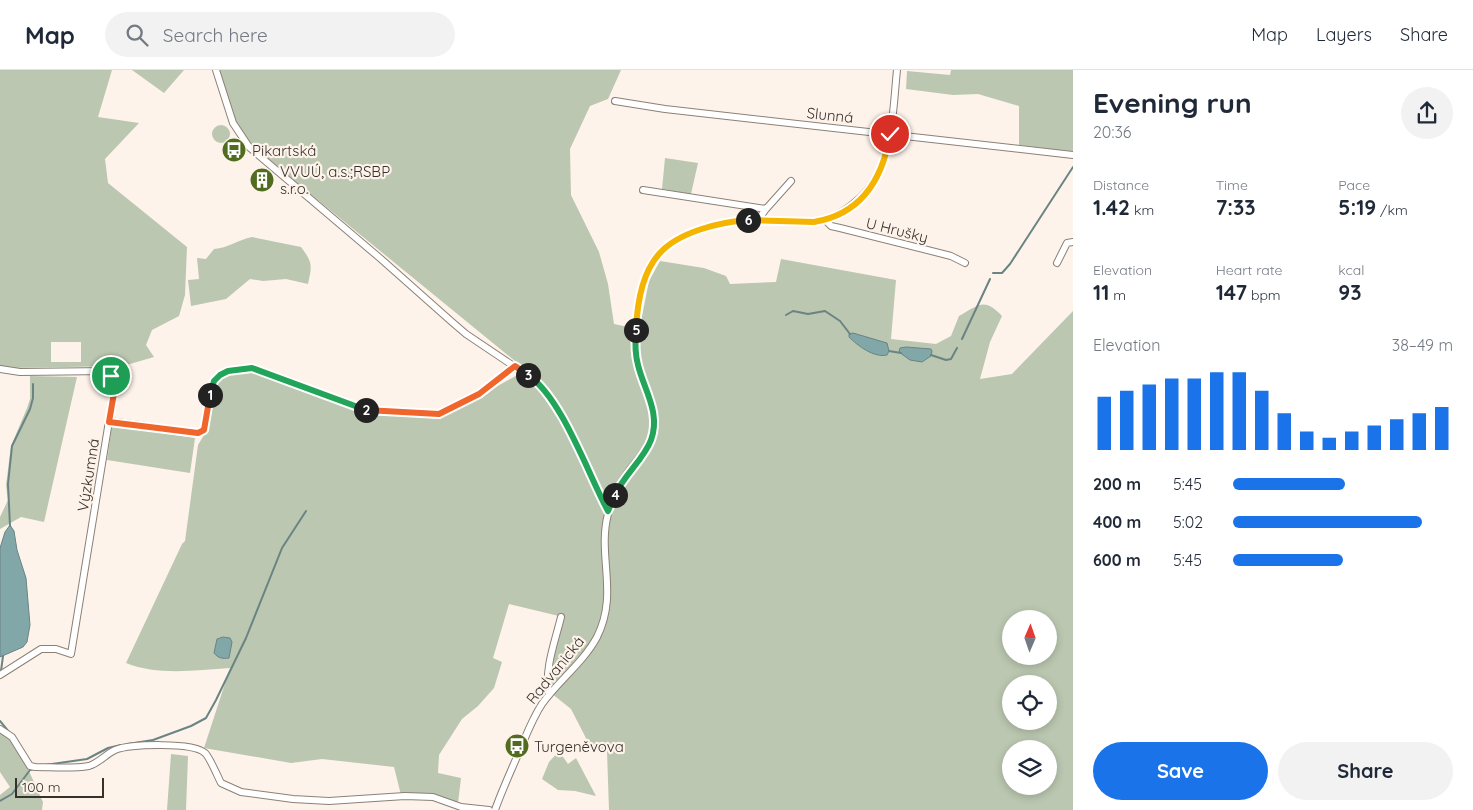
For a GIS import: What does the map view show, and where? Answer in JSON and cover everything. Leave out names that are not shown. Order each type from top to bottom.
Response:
[{"type":"street","points":[[216,70],[233,123],[249,147],[466,334],[533,378],[553,402],[574,440],[608,511]]},
{"type":"street","name":"Radvanická","points":[[495,810],[534,718],[548,695],[590,648],[603,621],[608,594],[605,533],[608,511],[618,489],[647,447],[653,432],[651,402],[638,366],[635,346],[639,305],[645,279],[652,264],[663,249],[681,238],[719,224],[758,220],[803,222],[825,220],[850,207],[874,183],[886,157],[897,70]]},
{"type":"street","name":"Slunná","points":[[615,101],[684,111],[1073,155]]},
{"type":"street","points":[[758,220],[791,181]]},
{"type":"street","points":[[643,190],[766,209]]},
{"type":"street","name":"U Hrušky","points":[[825,220],[834,227],[951,256],[965,263]]},
{"type":"street","points":[[1057,264],[1067,243],[1073,242]]},
{"type":"street","name":"Výzkumná","points":[[0,674],[41,649],[56,649],[71,654],[109,422],[198,433],[204,430],[213,384],[218,377],[228,371],[252,368],[366,410],[439,414],[479,394],[515,366]]},
{"type":"street","points":[[0,369],[20,372],[107,371],[113,382],[114,393],[109,422]]},
{"type":"street","points":[[548,695],[548,672],[562,616]]},
{"type":"street","points":[[0,729],[12,737],[30,766],[35,767],[79,767],[91,765],[110,752],[140,745],[190,748],[206,754],[222,783],[241,792],[293,799],[329,801],[433,796],[461,807],[489,810]]},
{"type":"green space","points":[[0,70],[112,70],[98,117],[139,123],[105,159],[108,183],[187,247],[185,295],[179,316],[152,330],[146,345],[154,357],[123,366],[0,367]],"holes":[[[51,342],[81,342],[81,362],[51,362]]]},
{"type":"green space","points":[[132,70],[184,70],[164,93]]},
{"type":"green space","points":[[218,70],[621,70],[608,99],[590,106],[570,149],[571,195],[599,252],[608,284],[614,324],[633,328],[640,326],[649,281],[660,261],[704,268],[726,276],[730,284],[776,282],[781,259],[896,280],[891,339],[936,344],[951,336],[959,316],[977,306],[991,306],[1002,316],[990,342],[980,379],[1012,374],[1073,311],[1073,810],[609,810],[607,751],[589,744],[571,709],[546,689],[563,617],[509,604],[493,658],[502,662],[494,688],[478,706],[462,719],[439,755],[438,773],[461,778],[458,803],[401,795],[394,767],[322,759],[291,763],[204,748],[230,668],[164,671],[151,670],[126,663],[185,541],[198,445],[207,430],[215,387],[219,379],[229,374],[251,371],[364,412],[439,419],[526,370],[254,148],[240,131],[233,117]]},
{"type":"green space","points":[[951,70],[1073,70],[1073,152],[1019,145],[1019,106],[978,94],[953,95],[906,89],[907,71],[950,75]]},
{"type":"green space","points":[[221,125],[227,128],[230,134],[227,140],[221,143],[215,140],[212,134],[215,128]]},
{"type":"green space","points":[[665,158],[698,163],[691,194],[662,189]]},
{"type":"green space","points":[[252,237],[301,247],[308,257],[310,264],[308,284],[286,279],[263,281],[250,279],[226,299],[191,306],[188,280],[199,279],[197,258],[206,259],[214,249]]},
{"type":"green space","points":[[30,376],[77,377],[44,522],[21,517],[0,529],[0,517],[8,500],[6,485],[11,446],[30,399]]},
{"type":"green space","points":[[112,426],[195,438],[190,473],[107,460]]},
{"type":"green space","points":[[0,732],[7,737],[20,754],[43,802],[42,810],[0,810],[0,795],[10,787],[0,772]]},
{"type":"green space","points":[[559,751],[568,764],[576,758],[596,796],[575,791],[558,790],[542,779],[549,762]]},
{"type":"green space","points":[[171,754],[188,756],[186,810],[167,810]]},
{"type":"water","points":[[853,333],[887,343],[889,351],[887,355],[877,355],[862,347],[849,337],[849,334]]},
{"type":"water","points":[[900,348],[931,349],[931,356],[922,362],[910,360],[899,352]]},
{"type":"water","points":[[10,525],[14,531],[17,550],[26,578],[30,625],[27,642],[23,647],[0,657],[0,548],[5,532]]},
{"type":"water","points":[[223,637],[230,638],[232,642],[229,658],[220,658],[214,653],[217,639]]},
{"type":"waterway","points":[[993,273],[1002,273],[1010,264],[1073,167]]},
{"type":"waterway","points":[[962,339],[990,279]]},
{"type":"waterway","points":[[786,315],[793,311],[808,314],[825,311],[840,321],[850,334]]},
{"type":"waterway","points":[[931,355],[946,360],[951,359],[957,348]]},
{"type":"waterway","points":[[889,351],[901,353]]},
{"type":"waterway","points":[[10,526],[8,484],[12,446],[30,409],[33,398],[33,384]]},
{"type":"waterway","points":[[128,744],[153,740],[191,726],[206,718],[246,638],[282,548],[306,511]]},
{"type":"waterway","points":[[1,671],[3,656]]},
{"type":"waterway","points":[[0,721],[9,732]]},
{"type":"waterway","points":[[45,765],[87,759],[108,748],[121,745]]},
{"type":"waterway","points":[[0,801],[12,794],[30,770],[33,769]]},
{"type":"place","name":"Pikartská","points":[[234,150]]},
{"type":"place","name":"VVUÚ, a.s.;RSBP s.r.o.","points":[[262,180]]},
{"type":"place","name":"Turgeněvova","points":[[517,746]]},
{"type":"route","points":[[111,376],[114,393],[109,422],[198,433],[204,430],[214,381],[228,371],[252,368],[366,410],[439,414],[479,394],[515,366],[533,378],[553,402],[574,440],[608,511],[626,475],[650,442],[653,432],[654,421],[651,402],[638,366],[635,340],[642,290],[649,269],[658,255],[663,249],[681,238],[719,224],[752,220],[814,222],[825,220],[837,214],[858,201],[874,183],[886,157],[890,134]]}]
